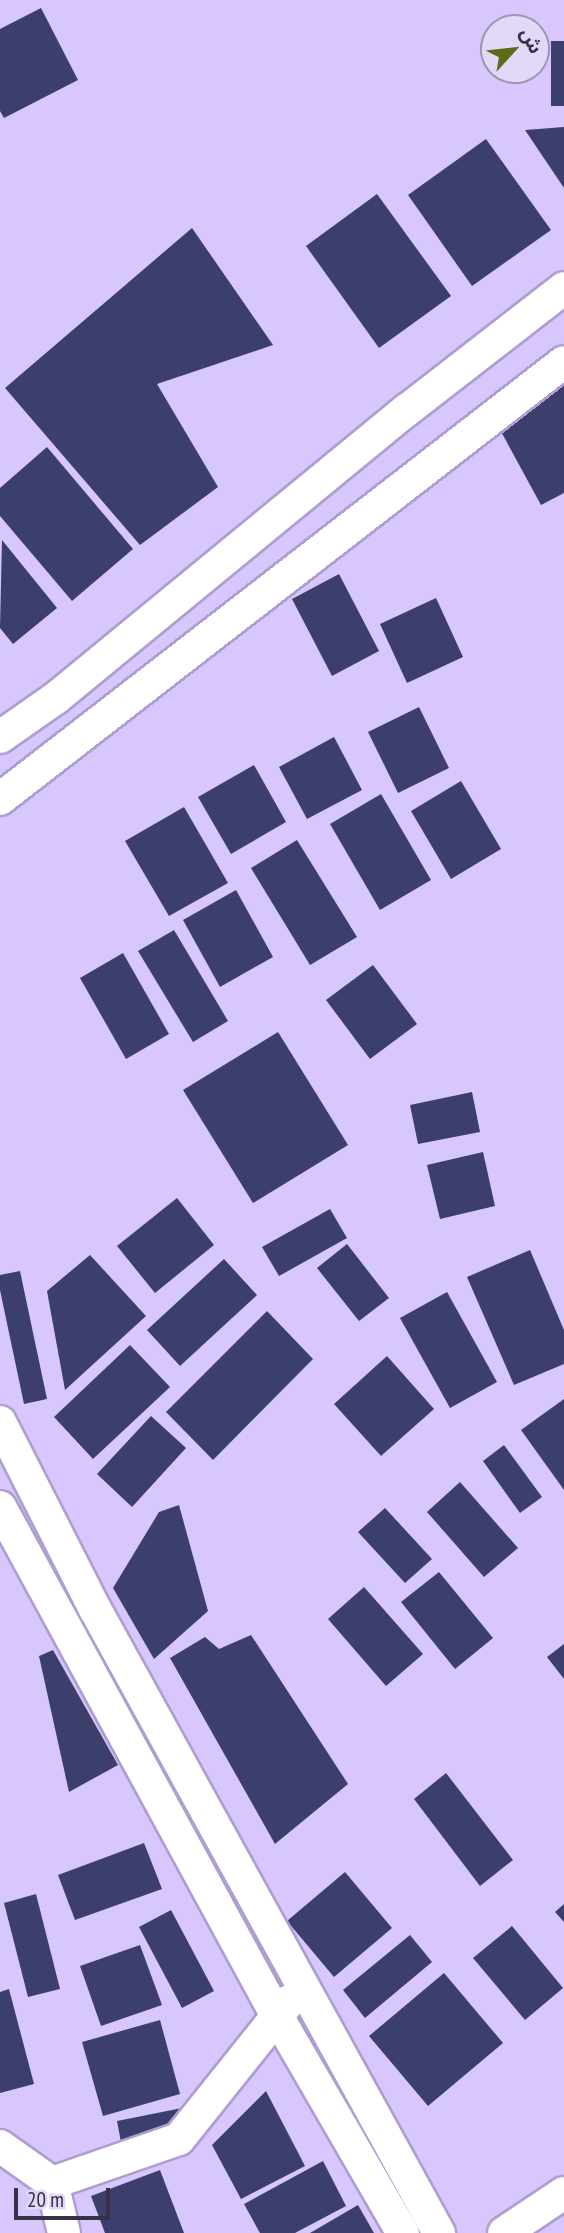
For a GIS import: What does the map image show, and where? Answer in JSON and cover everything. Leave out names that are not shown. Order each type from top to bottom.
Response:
[{"type":"street","points":[[0,737],[56,698],[407,410],[564,288]]},
{"type":"street","points":[[0,799],[564,362]]},
{"type":"street","points":[[0,1422],[95,1609],[439,2233]]},
{"type":"street","points":[[0,1507],[277,2016],[403,2233]]},
{"type":"street","points":[[52,2183],[179,2139],[301,1986]]},
{"type":"street","points":[[0,2146],[52,2183],[64,2233]]},
{"type":"street","points":[[504,2233],[564,2193]]},
{"type":"building","points":[[41,8],[78,80],[4,118],[0,111],[0,29]]},
{"type":"building","points":[[551,41],[564,41],[564,106],[551,106]]},
{"type":"building","points":[[564,127],[564,188],[525,130]]},
{"type":"building","points":[[486,139],[551,230],[472,286],[408,195]]},
{"type":"building","points":[[377,194],[451,296],[379,348],[306,246]]},
{"type":"building","points":[[192,228],[273,345],[157,384],[218,487],[140,545],[5,388]]},
{"type":"building","points":[[564,375],[564,493],[541,505],[492,415]]},
{"type":"building","points":[[47,447],[133,549],[72,601],[0,516],[0,488]]},
{"type":"building","points":[[2,540],[57,608],[13,644],[0,628]]},
{"type":"building","points":[[339,574],[379,651],[332,676],[292,599]]},
{"type":"building","points":[[436,598],[463,657],[407,683],[380,624]]},
{"type":"building","points":[[419,707],[449,768],[398,793],[368,732]]},
{"type":"building","points":[[334,737],[362,790],[307,819],[279,767]]},
{"type":"building","points":[[254,765],[286,822],[231,854],[198,797]]},
{"type":"building","points":[[461,781],[501,849],[451,879],[411,811]]},
{"type":"building","points":[[381,794],[431,880],[380,910],[330,824]]},
{"type":"building","points":[[184,807],[228,883],[169,916],[125,841]]},
{"type":"building","points":[[297,840],[357,937],[310,965],[251,868]]},
{"type":"building","points":[[236,890],[273,957],[220,987],[183,920]]},
{"type":"building","points":[[174,930],[228,1021],[193,1042],[138,951]]},
{"type":"building","points":[[123,953],[169,1034],[126,1059],[80,978]]},
{"type":"building","points":[[373,965],[417,1024],[370,1059],[326,1000]]},
{"type":"building","points":[[278,1032],[348,1145],[253,1203],[183,1090]]},
{"type":"building","points":[[472,1092],[480,1132],[418,1144],[410,1105]]},
{"type":"building","points":[[483,1152],[495,1206],[440,1219],[427,1165]]},
{"type":"building","points":[[177,1198],[214,1245],[155,1293],[117,1246]]},
{"type":"building","points":[[330,1209],[347,1238],[279,1276],[262,1247]]},
{"type":"building","points":[[347,1244],[389,1298],[359,1321],[317,1268]]},
{"type":"building","points":[[530,1250],[564,1330],[564,1364],[514,1385],[467,1277]]},
{"type":"building","points":[[90,1255],[146,1316],[65,1390],[47,1291]]},
{"type":"building","points":[[224,1259],[257,1295],[180,1366],[147,1330]]},
{"type":"building","points":[[20,1271],[47,1399],[24,1404],[0,1290],[0,1275]]},
{"type":"building","points":[[447,1292],[497,1382],[450,1408],[400,1318]]},
{"type":"building","points":[[267,1311],[313,1359],[213,1460],[166,1412]]},
{"type":"building","points":[[130,1345],[170,1387],[93,1459],[54,1417]]},
{"type":"building","points":[[387,1356],[434,1409],[381,1456],[334,1404]]},
{"type":"building","points":[[564,1399],[564,1490],[521,1430]]},
{"type":"building","points":[[151,1416],[186,1448],[132,1507],[97,1474]]},
{"type":"building","points":[[504,1445],[542,1497],[520,1513],[483,1461]]},
{"type":"building","points":[[460,1482],[518,1548],[484,1577],[427,1512]]},
{"type":"building","points":[[179,1505],[208,1611],[154,1659],[113,1588],[159,1512]]},
{"type":"building","points":[[385,1508],[432,1559],[405,1583],[358,1532]]},
{"type":"building","points":[[439,1572],[493,1638],[455,1669],[401,1602]]},
{"type":"building","points":[[364,1587],[423,1654],[386,1686],[328,1619]]},
{"type":"building","points":[[251,1635],[348,1784],[275,1844],[170,1658],[205,1637],[219,1649]]},
{"type":"building","points":[[564,1644],[564,1679],[547,1657]]},
{"type":"building","points":[[53,1650],[118,1765],[69,1792],[39,1656]]},
{"type":"building","points":[[446,1773],[513,1860],[480,1886],[414,1799]]},
{"type":"building","points":[[144,1843],[162,1889],[75,1920],[58,1875]]},
{"type":"building","points":[[345,1872],[392,1928],[334,1977],[287,1921]]},
{"type":"building","points":[[36,1894],[60,1989],[28,1997],[4,1903]]},
{"type":"building","points":[[564,1904],[564,1922],[555,1912]]},
{"type":"building","points":[[171,1910],[214,1991],[182,2008],[139,1927]]},
{"type":"building","points":[[512,1926],[563,1988],[525,2020],[473,1958]]},
{"type":"building","points":[[410,1935],[432,1962],[365,2018],[343,1990]]},
{"type":"building","points":[[140,1945],[162,2005],[101,2026],[80,1966]]},
{"type":"building","points":[[444,1973],[503,2043],[428,2106],[369,2036]]},
{"type":"building","points":[[9,1989],[34,2084],[0,2093],[0,1992]]},
{"type":"building","points":[[160,2020],[180,2094],[103,2116],[82,2042]]},
{"type":"building","points":[[266,2091],[305,2166],[241,2199],[212,2145]]},
{"type":"building","points":[[192,2106],[198,2138],[123,2153],[117,2121]]},
{"type":"building","points":[[323,2161],[346,2206],[295,2233],[260,2233],[244,2204]]},
{"type":"building","points":[[160,2170],[184,2233],[105,2233],[91,2196]]},
{"type":"building","points":[[358,2205],[374,2233],[310,2233]]}]
